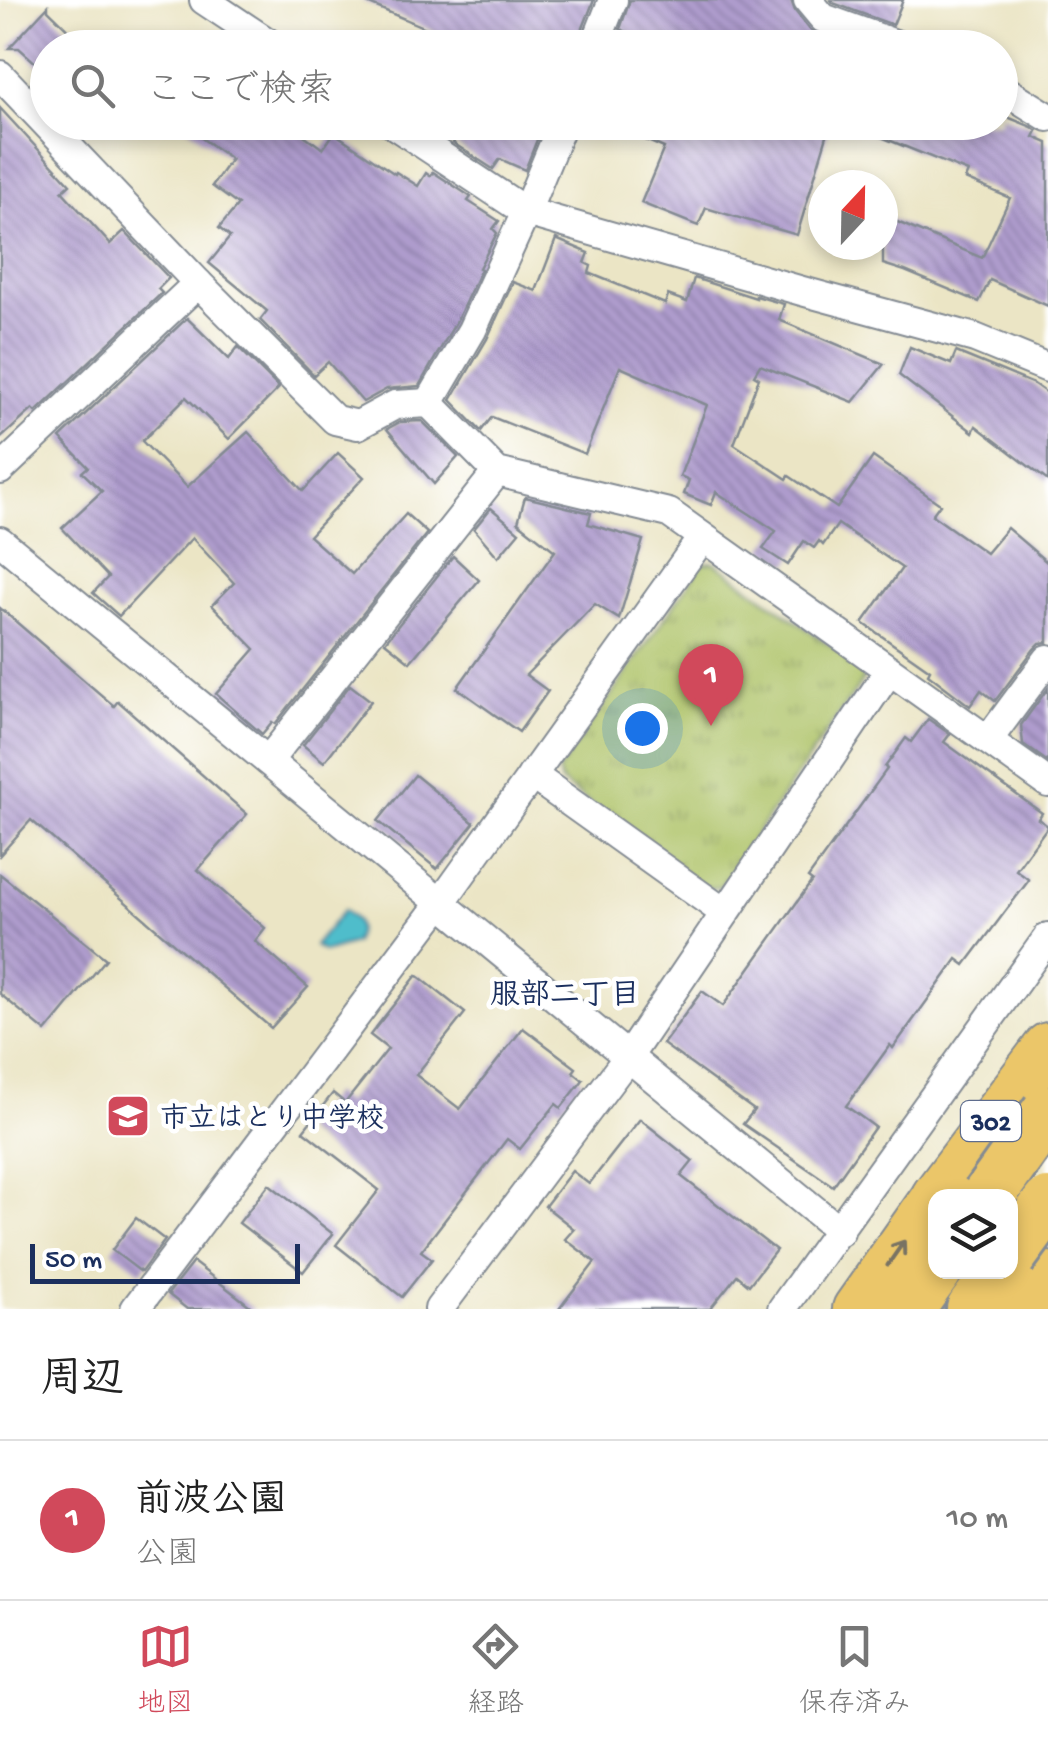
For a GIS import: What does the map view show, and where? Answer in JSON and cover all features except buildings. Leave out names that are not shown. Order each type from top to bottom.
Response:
[{"type":"highway","name":"302","points":[[856,1309],[955,1187],[1048,1048]]},
{"type":"highway","points":[[955,1187],[1048,1112]]},
{"type":"highway","points":[[1018,1245],[1048,1204]]},
{"type":"highway","points":[[1025,1309],[1048,1276]]},
{"type":"highway","points":[[908,1309],[930,1279]]},
{"type":"highway","points":[[974,1309],[995,1279]]},
{"type":"street","points":[[204,0],[249,30]]},
{"type":"street","points":[[601,30],[613,0]]},
{"type":"street","points":[[808,0],[823,18],[856,30]]},
{"type":"street","points":[[0,75],[30,106]]},
{"type":"street","points":[[1018,98],[1048,116]]},
{"type":"street","points":[[62,140],[335,420],[358,425],[394,405],[429,403],[497,472],[669,513],[1048,783]]},
{"type":"street","points":[[417,140],[526,212],[975,338],[1048,368]]},
{"type":"street","points":[[429,403],[472,330],[556,140]]},
{"type":"street","points":[[0,470],[198,282]]},
{"type":"street","points":[[268,761],[497,472]]},
{"type":"street","points":[[135,1309],[440,904],[702,538]]},
{"type":"street","points":[[0,541],[840,1231]]},
{"type":"street","points":[[988,740],[1048,660]]},
{"type":"street","points":[[438,1309],[628,1058],[889,671]]},
{"type":"street","points":[[532,775],[724,913]]},
{"type":"street","points":[[782,1309],[1048,938]]},
{"type":"street","points":[[955,1187],[1048,1218]]},
{"type":"green space","points":[[714,562],[860,667],[863,680],[720,887],[706,889],[561,782],[558,771],[703,563]]},
{"type":"water","points":[[344,910],[356,921],[354,943],[324,952],[314,946]]},
{"type":"place","name":"前波公園","points":[[711,726]]},
{"type":"place","name":"市立はとり中学校","points":[[128,1116]]},
{"type":"district","name":"服部二丁目","points":[[565,993]]}]
